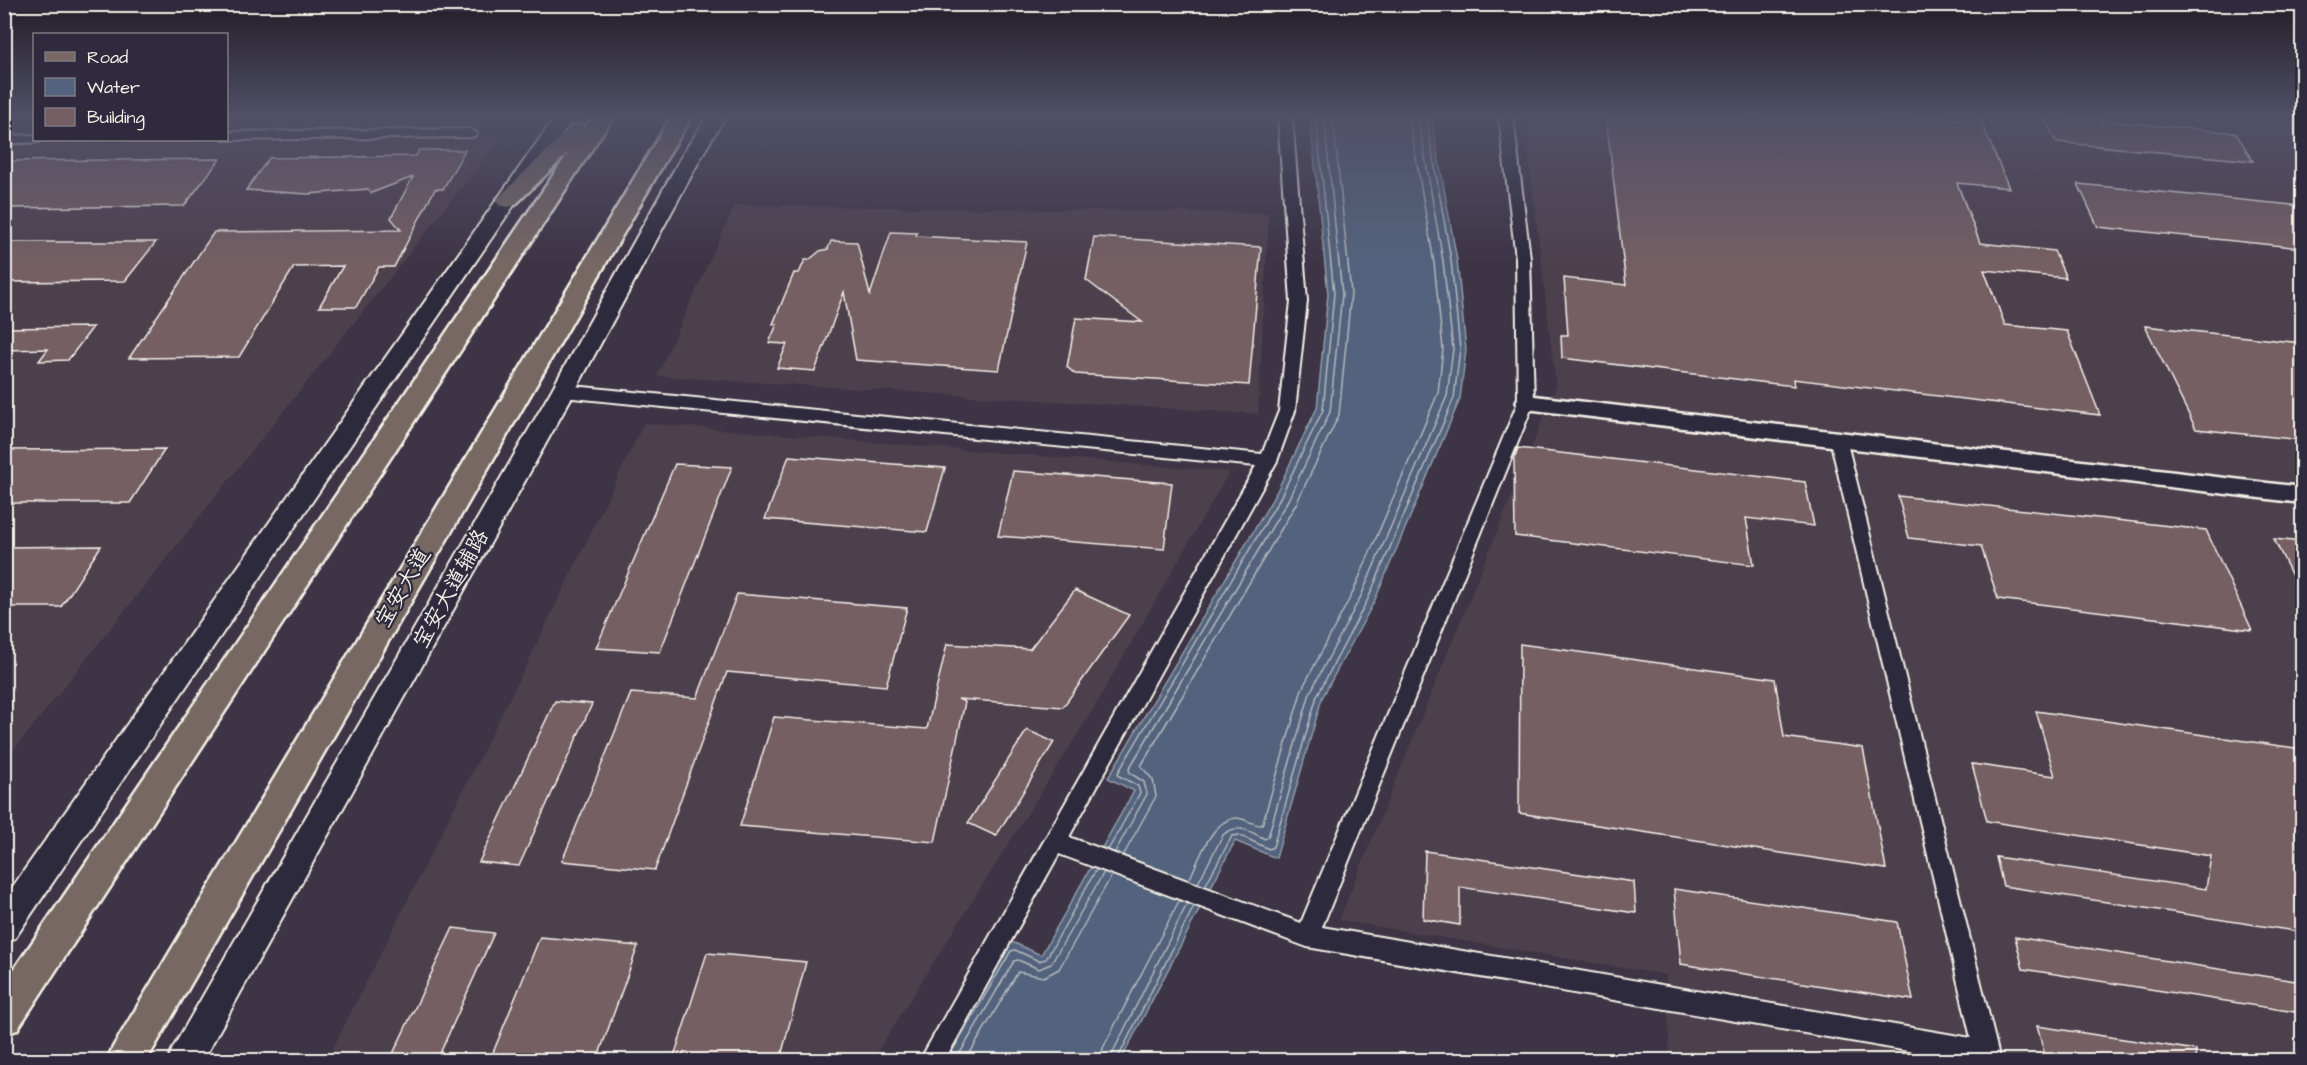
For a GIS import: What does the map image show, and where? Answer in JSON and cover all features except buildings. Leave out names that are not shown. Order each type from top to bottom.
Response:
[{"type":"main road","points":[[4,927],[530,167]]},
{"type":"main road","points":[[507,200],[542,167]]},
{"type":"main road","points":[[4,1017],[570,167]]},
{"type":"main road","name":"宝安大道","points":[[126,1060],[651,167]]},
{"type":"main road","name":"宝安大道辅路","points":[[185,1060],[563,391],[686,167]]},
{"type":"street","points":[[932,1060],[1268,461],[1287,411],[1299,301],[1289,167]]},
{"type":"street","points":[[1307,936],[1526,402],[1523,258],[1512,167]]},
{"type":"street","points":[[563,391],[1268,461]]},
{"type":"street","points":[[1526,402],[2302,495]]},
{"type":"street","points":[[1055,842],[1307,936],[1987,1057],[1838,439]]},
{"type":"shaded area","points":[[4,167],[478,167],[5,761]]},
{"type":"shaded area","points":[[1530,167],[2302,167],[2302,1060],[1670,1060],[1666,975],[1339,920],[1556,387]]},
{"type":"shaded area","points":[[735,205],[1269,213],[1258,414],[657,376]]},
{"type":"shaded area","points":[[644,423],[1229,472],[1091,713],[872,1060],[327,1060],[527,664]]},
{"type":"water","points":[[1315,167],[1440,167],[1457,260],[1466,350],[1460,399],[1374,602],[1322,698],[1276,858],[1235,841],[1121,1060],[940,1060],[1010,941],[1041,955],[1134,791],[1108,778],[1276,493],[1317,408],[1328,294]]}]
